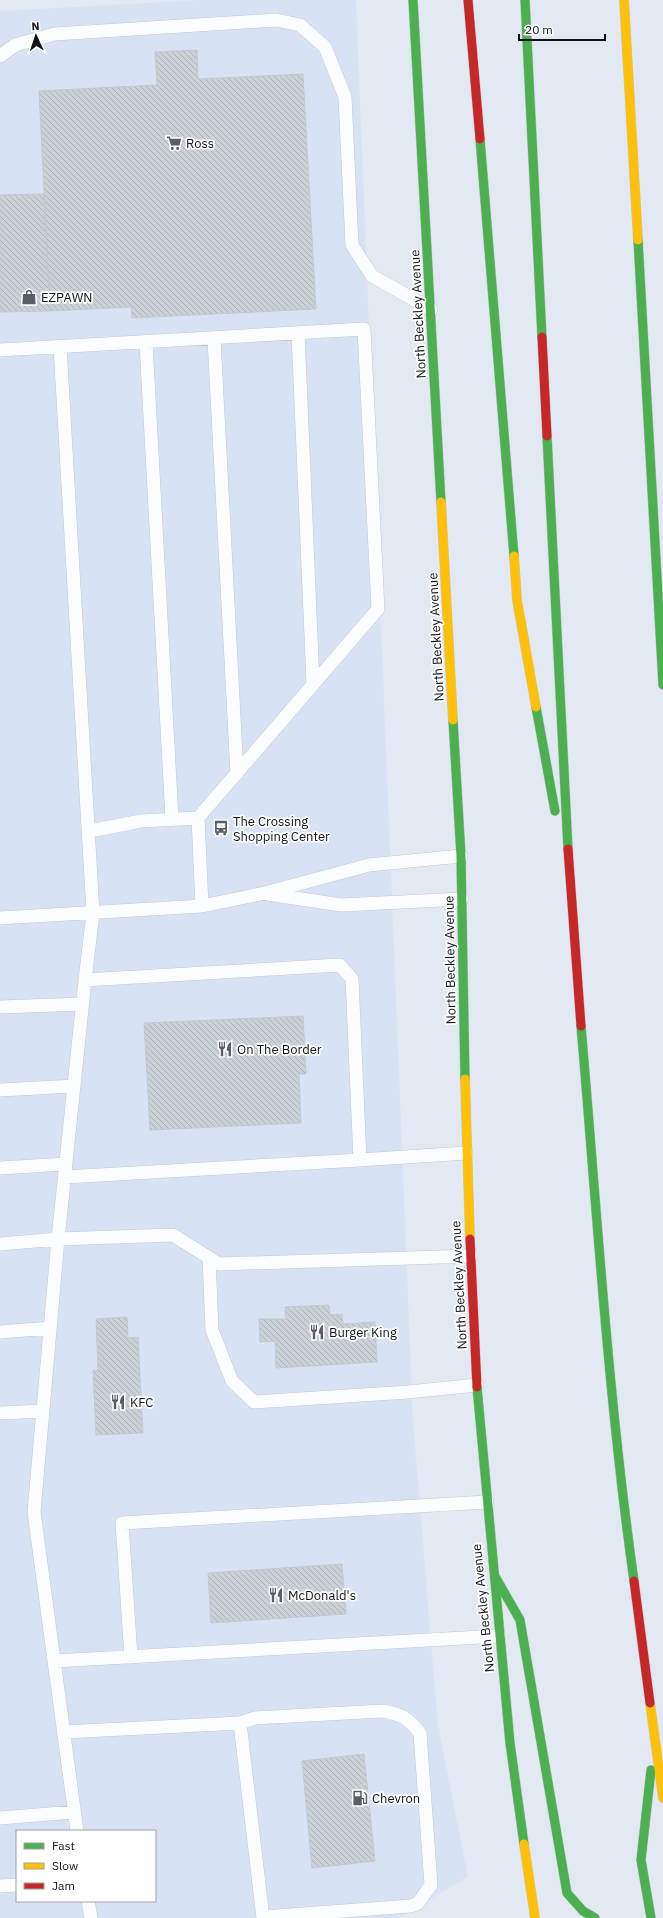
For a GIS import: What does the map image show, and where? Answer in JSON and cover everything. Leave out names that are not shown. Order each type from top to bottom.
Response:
[{"type":"main road","name":"North Beckley Avenue","points":[[413,0],[461,856],[466,1153],[477,1385],[492,1570],[510,1743],[535,1918]]},
{"type":"main road","points":[[468,0],[489,236],[517,600],[571,904]]},
{"type":"main road","points":[[525,0],[571,904],[612,1390],[625,1520],[663,1798]]},
{"type":"main road","points":[[624,0],[663,685]]},
{"type":"main road","points":[[492,1570],[520,1620],[567,1893],[583,1911],[595,1918]]},
{"type":"main road","points":[[651,1918],[641,1860],[654,1739]]},
{"type":"lane","points":[[0,56],[16,45],[55,34],[276,20],[300,24],[325,47],[345,97],[352,245],[372,276],[431,309]]},
{"type":"lane","points":[[0,350],[364,330],[378,609],[198,818],[202,906]]},
{"type":"lane","points":[[298,333],[313,684]]},
{"type":"lane","points":[[214,339],[237,774]]},
{"type":"lane","points":[[146,343],[172,818]]},
{"type":"lane","points":[[60,347],[90,831],[93,914],[82,1004],[58,1239],[34,1512],[77,1830]]},
{"type":"lane","points":[[90,831],[141,821],[172,818],[198,818]]},
{"type":"lane","points":[[0,918],[93,914],[202,906],[265,893],[369,865],[461,856]]},
{"type":"lane","points":[[265,893],[340,905],[462,899]]},
{"type":"lane","points":[[85,980],[340,965],[352,979],[360,1160]]},
{"type":"lane","points":[[0,1007],[82,1004]]},
{"type":"lane","points":[[0,1090],[74,1086]]},
{"type":"lane","points":[[0,1168],[65,1170],[360,1160],[466,1153]]},
{"type":"lane","points":[[0,1244],[58,1239],[173,1235],[219,1264],[471,1256]]},
{"type":"lane","points":[[209,1258],[212,1330],[232,1381],[254,1402],[408,1392],[477,1385]]},
{"type":"lane","points":[[0,1332],[50,1328]]},
{"type":"lane","points":[[0,1413],[43,1411]]},
{"type":"lane","points":[[131,1657],[122,1523],[487,1502]]},
{"type":"lane","points":[[54,1661],[499,1636]]},
{"type":"lane","points":[[64,1732],[240,1723],[255,1718],[382,1711],[396,1714],[410,1721],[420,1733],[431,1885],[418,1903],[411,1906],[263,1917],[240,1723]]},
{"type":"lane","points":[[0,1818],[74,1812]]},
{"type":"lane","points":[[0,1886],[16,1885]]},
{"type":"lane","points":[[88,1902],[91,1918]]},
{"type":"shaded area","points":[[202,0],[356,0],[413,1422],[438,1725],[468,1877],[398,1918],[0,1918],[0,11]]},
{"type":"building","name":"Ross","points":[[197,50],[198,79],[303,74],[316,309],[132,318],[131,307],[50,311],[39,91],[157,85],[155,52]]},
{"type":"building","points":[[44,194],[50,311],[0,312],[0,195]]},
{"type":"building","name":"On The Border","points":[[303,1016],[306,1074],[299,1074],[301,1123],[150,1130],[144,1023]]},
{"type":"building","name":"Burger King","points":[[329,1305],[330,1315],[342,1314],[343,1324],[375,1322],[377,1362],[276,1368],[275,1341],[260,1342],[259,1319],[286,1319],[285,1307]]},
{"type":"building","name":"KFC","points":[[127,1317],[128,1338],[138,1337],[143,1433],[96,1435],[93,1370],[98,1370],[96,1319]]},
{"type":"building","points":[[342,1564],[346,1614],[211,1623],[208,1573]]},
{"type":"building","points":[[364,1754],[375,1861],[312,1868],[302,1761]]},
{"type":"traffic: fast","points":[[413,0],[441,502]]},
{"type":"traffic: fast","points":[[525,0],[542,337]]},
{"type":"traffic: fast","points":[[480,139],[514,556]]},
{"type":"traffic: fast","points":[[638,240],[663,685]]},
{"type":"traffic: fast","points":[[547,436],[568,849]]},
{"type":"traffic: fast","points":[[536,707],[555,811]]},
{"type":"traffic: fast","points":[[453,720],[461,856],[465,1079]]},
{"type":"traffic: fast","points":[[581,1026],[610,1373],[634,1581]]},
{"type":"traffic: fast","points":[[477,1387],[510,1743],[524,1844]]},
{"type":"traffic: fast","points":[[496,1578],[520,1620],[567,1893],[583,1911],[595,1918]]},
{"type":"traffic: fast","points":[[651,1770],[641,1860],[651,1918]]},
{"type":"traffic: slow","points":[[624,0],[638,240]]},
{"type":"traffic: slow","points":[[441,502],[453,720]]},
{"type":"traffic: slow","points":[[514,556],[517,600],[536,707]]},
{"type":"traffic: slow","points":[[465,1079],[470,1239]]},
{"type":"traffic: slow","points":[[650,1703],[663,1798]]},
{"type":"traffic: slow","points":[[524,1844],[535,1918]]},
{"type":"traffic: jam","points":[[468,0],[480,139]]},
{"type":"traffic: jam","points":[[542,337],[547,436]]},
{"type":"traffic: jam","points":[[568,849],[581,1026]]},
{"type":"traffic: jam","points":[[470,1239],[477,1387]]},
{"type":"traffic: jam","points":[[634,1581],[650,1703]]},
{"type":"place","name":"Ross","points":[[174,143]]},
{"type":"place","name":"EZPAWN","points":[[29,297]]},
{"type":"place","name":"The Crossing Shopping Center","points":[[221,828]]},
{"type":"place","name":"On The Border","points":[[225,1049]]},
{"type":"place","name":"Burger King","points":[[317,1332]]},
{"type":"place","name":"KFC","points":[[118,1402]]},
{"type":"place","name":"McDonald's","points":[[276,1595]]},
{"type":"place","name":"Chevron","points":[[360,1798]]}]
